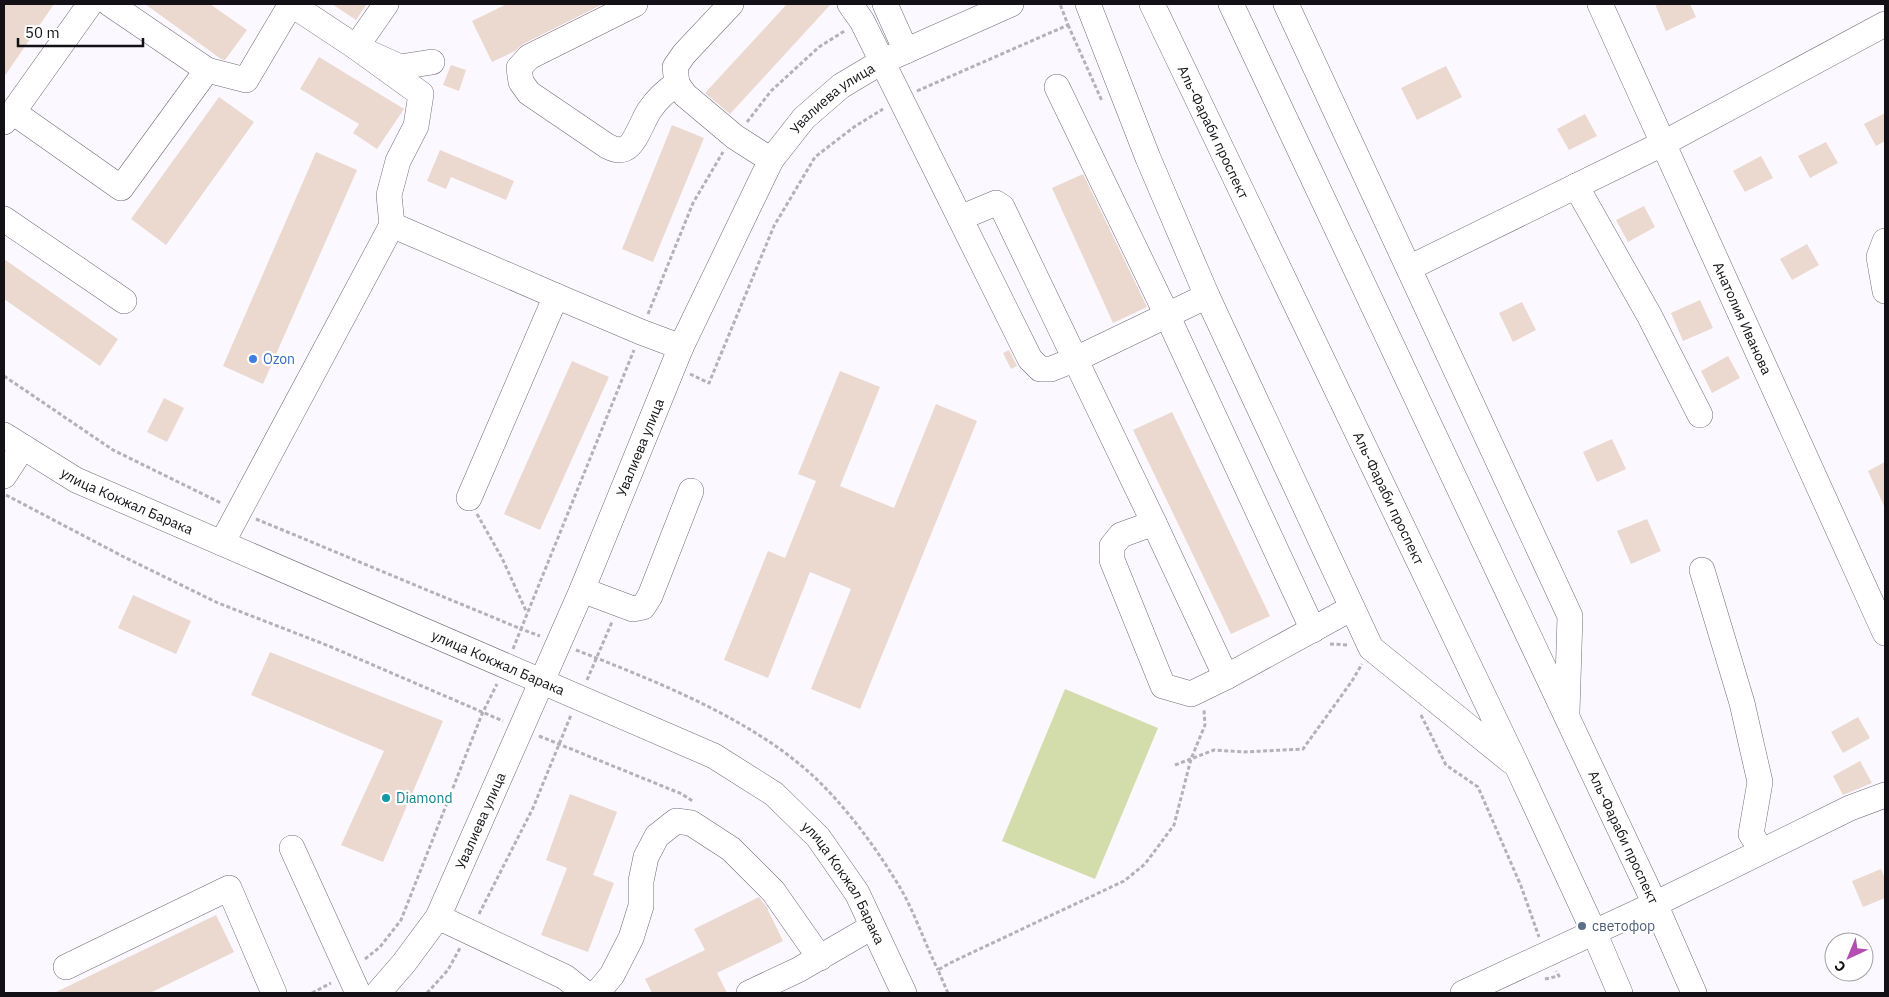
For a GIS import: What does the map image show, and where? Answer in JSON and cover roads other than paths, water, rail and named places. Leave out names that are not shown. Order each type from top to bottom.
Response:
[{"type":"street","points":[[90,4],[9,117],[121,188],[207,70]]},
{"type":"street","points":[[110,4],[207,70],[246,80],[291,4],[356,47],[421,94],[416,126],[398,161],[389,195],[392,225],[222,543]]},
{"type":"street","points":[[356,47],[386,4]]},
{"type":"street","points":[[634,4],[528,57],[519,68],[521,82],[529,93],[615,150],[626,149],[631,144],[653,105],[663,93],[677,84]]},
{"type":"street","points":[[731,4],[684,54],[675,67],[677,84],[685,95],[735,137],[771,160]]},
{"type":"street","points":[[850,4],[862,21],[883,61],[1030,359],[1040,369],[1051,369],[1076,359],[1207,296]]},
{"type":"street","points":[[886,4],[906,51]]},
{"type":"street","name":"Увалиева улица","points":[[378,993],[438,917],[582,590],[677,356],[771,160],[804,118],[841,86],[883,61],[1011,4]]},
{"type":"street","points":[[1088,4],[1148,158],[1207,296],[1371,648],[1517,766]]},
{"type":"street","name":"Аль-Фараби проспект","points":[[1152,4],[1517,766],[1594,932],[1620,993]]},
{"type":"street","name":"Аль-Фараби проспект","points":[[1231,4],[1655,904],[1694,993]]},
{"type":"street","points":[[1286,4],[1570,616],[1566,717]]},
{"type":"street","name":"Анатолия Иванова","points":[[1600,4],[1885,633]]},
{"type":"street","points":[[1409,268],[1662,144],[1885,24]]},
{"type":"street","points":[[356,47],[400,67],[432,62]]},
{"type":"street","points":[[1057,87],[1167,316],[1313,630]]},
{"type":"street","points":[[1576,186],[1649,315],[1700,415]]},
{"type":"street","points":[[960,218],[988,205],[996,203],[1002,207],[1154,523],[1226,678]]},
{"type":"street","points":[[4,219],[124,300]]},
{"type":"street","points":[[392,225],[641,332],[677,356]]},
{"type":"street","points":[[1885,240],[1879,257],[1885,290]]},
{"type":"street","points":[[469,498],[556,296]]},
{"type":"street","points":[[4,476],[13,441]]},
{"type":"street","name":"улица Кокжал Барака","points":[[13,441],[76,480],[714,756],[774,794],[818,837],[857,893],[904,993]]},
{"type":"street","points":[[582,590],[633,610],[642,607],[650,596],[691,491]]},
{"type":"street","points":[[1154,523],[1121,535],[1112,546],[1112,560],[1163,686],[1191,694],[1226,678],[1352,608]]},
{"type":"street","points":[[1702,570],[1742,703],[1760,782],[1750,834],[1762,851]]},
{"type":"street","points":[[1463,993],[1655,904],[1850,808],[1885,795]]},
{"type":"street","points":[[597,993],[612,975],[631,938],[641,906],[641,881],[646,857],[658,836],[676,821],[691,823],[731,849],[773,891],[820,958]]},
{"type":"street","points":[[292,848],[353,983]]},
{"type":"street","points":[[66,967],[229,888],[274,993]]},
{"type":"street","points":[[438,917],[565,977],[585,993]]},
{"type":"street","points":[[749,993],[798,970],[872,927]]},
{"type":"place","name":"Ozon","points":[[253,359]]},
{"type":"place","name":"Diamond","points":[[386,798]]},
{"type":"place","name":"светофор","points":[[1582,926]]}]
